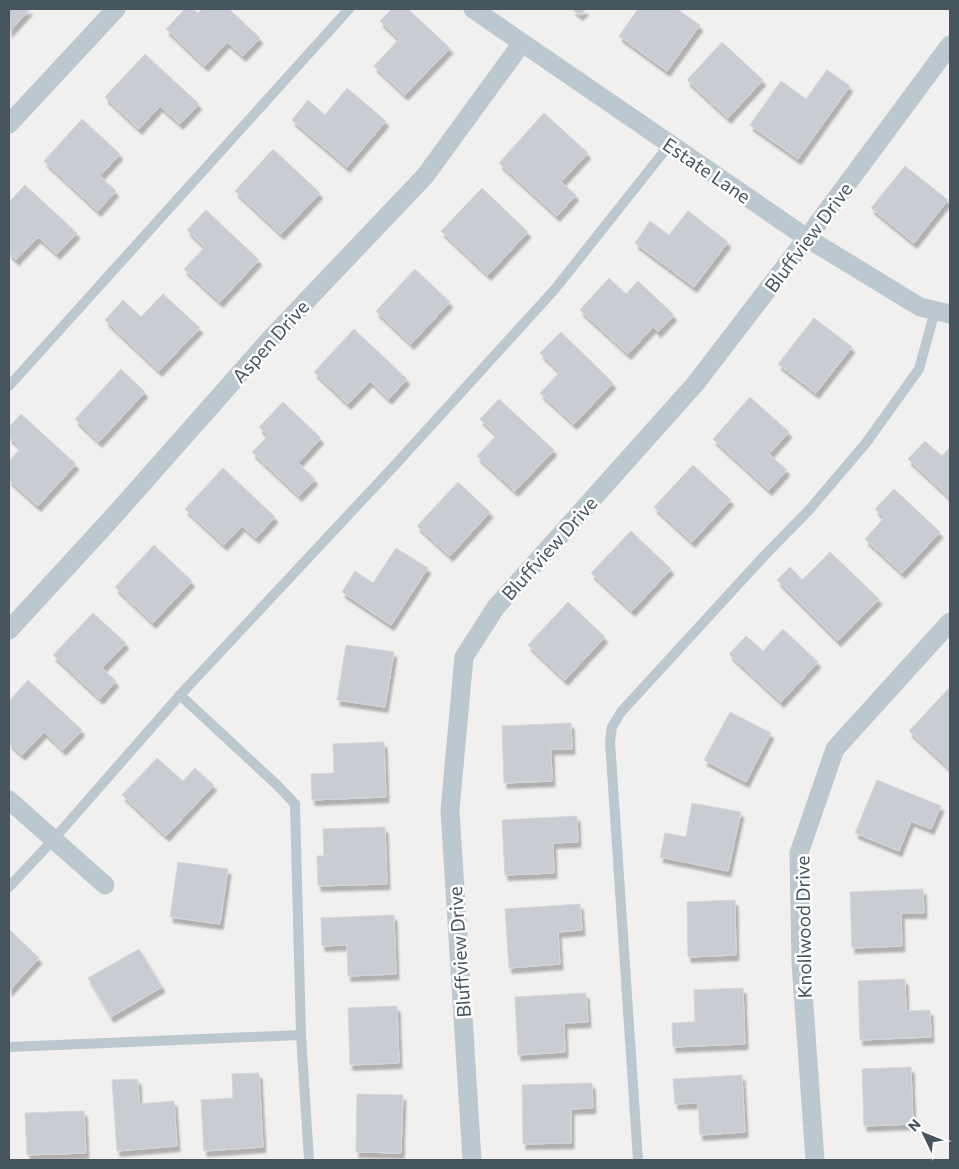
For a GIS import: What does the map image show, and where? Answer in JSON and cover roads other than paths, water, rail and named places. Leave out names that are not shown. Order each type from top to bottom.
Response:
[{"type":"street","points":[[9,124],[116,9]]},
{"type":"street","name":"Estate Lane","points":[[473,9],[807,238],[920,307],[942,312]]},
{"type":"street","name":"Aspen Drive","points":[[9,630],[112,518],[272,337],[424,176],[522,43]]},
{"type":"street","name":"Bluffview Drive","points":[[472,1160],[450,810],[464,657],[496,608],[696,383],[807,238],[950,45]]},
{"type":"street","name":"Knollwood Drive","points":[[815,1160],[801,963],[800,853],[836,749],[950,622]]},
{"type":"street","points":[[9,800],[105,885]]},
{"type":"lane","points":[[9,386],[349,9]]},
{"type":"lane","points":[[9,887],[53,840],[180,695],[388,473],[555,288],[670,144]]},
{"type":"lane","points":[[638,1160],[610,741],[612,727],[621,712],[765,555],[809,510],[866,443],[919,369],[942,312]]},
{"type":"lane","points":[[180,695],[277,785],[294,804],[301,1035],[309,1160]]},
{"type":"lane","points":[[9,1047],[301,1035]]}]
